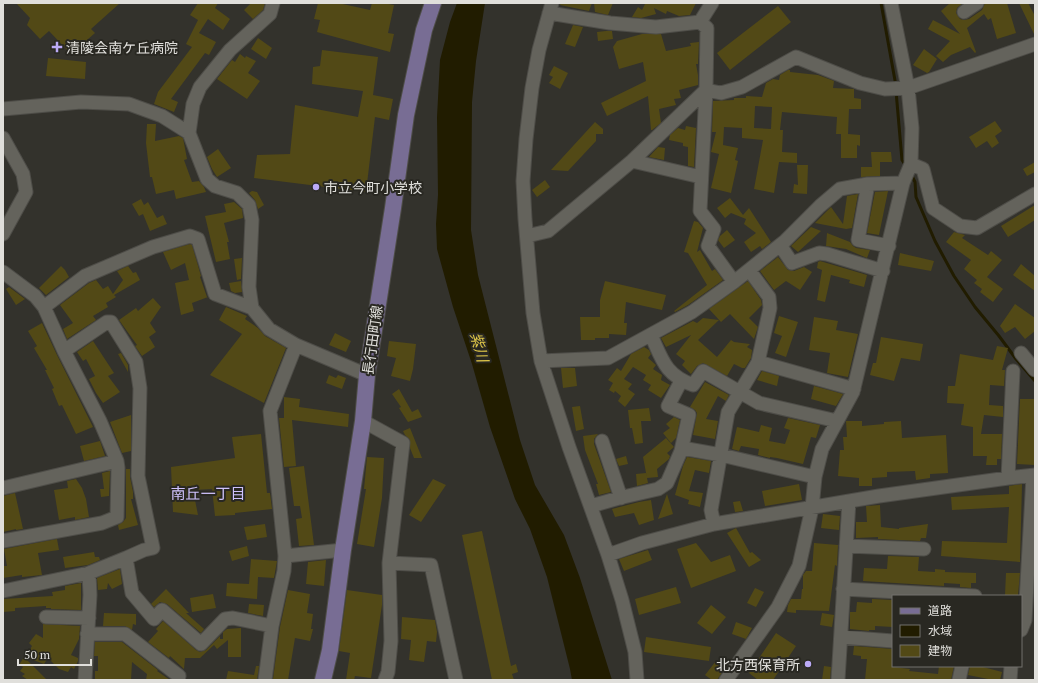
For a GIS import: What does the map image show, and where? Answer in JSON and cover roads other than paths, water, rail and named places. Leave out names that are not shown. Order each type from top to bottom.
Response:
[{"type":"main road","name":"長行田町線","points":[[324,680],[330,650],[343,550],[363,421],[367,375],[406,115],[424,30],[433,3]]},
{"type":"street","points":[[252,308],[249,287],[252,220],[249,205],[237,193],[215,186],[207,178],[189,132],[193,104],[200,87],[230,50],[270,14],[273,3]]},
{"type":"street","points":[[700,22],[712,3]]},
{"type":"street","points":[[729,679],[778,607],[799,566],[812,508],[815,477],[822,449],[854,389],[903,183],[911,164],[912,128],[908,88],[891,3]]},
{"type":"street","points":[[964,12],[977,3]]},
{"type":"street","points":[[637,680],[635,652],[622,600],[608,555],[569,447],[542,361],[533,313],[523,181],[532,88],[539,50],[550,8],[610,23],[656,28],[700,22],[708,28],[700,211],[714,229],[708,246],[734,282]]},
{"type":"street","points":[[706,90],[721,93],[742,88],[796,57],[860,83],[885,89],[908,88],[1035,44]]},
{"type":"street","points":[[527,236],[548,231],[632,161],[706,90]]},
{"type":"street","points":[[3,109],[80,102],[129,104],[162,116],[189,132]]},
{"type":"street","points":[[3,138],[23,174],[26,192],[3,234]]},
{"type":"street","points":[[632,161],[701,177]]},
{"type":"street","points":[[911,164],[922,169],[933,208],[960,226],[977,228],[1035,194]]},
{"type":"street","points":[[542,361],[608,358],[692,312],[734,282],[780,245],[840,189],[868,184],[903,183]]},
{"type":"street","points":[[868,184],[858,240],[889,246]]},
{"type":"street","points":[[44,307],[85,276],[153,247],[190,236],[198,239],[215,294],[252,308],[270,329],[296,345],[367,375]]},
{"type":"street","points":[[780,245],[792,263],[820,253],[883,271]]},
{"type":"street","points":[[714,524],[712,510],[728,412],[758,362],[770,308],[769,297],[749,270]]},
{"type":"street","points":[[3,272],[35,296],[44,307],[64,351],[100,421],[117,460],[118,468],[117,517],[102,523],[3,541]]},
{"type":"street","points":[[3,591],[89,573],[144,550],[153,548],[138,476],[140,388],[136,362],[111,322],[107,322],[64,351]]},
{"type":"street","points":[[651,335],[666,367],[681,381],[693,385],[703,371],[759,403],[837,421]]},
{"type":"street","points":[[265,680],[272,626],[284,571],[284,556],[270,411],[296,345]]},
{"type":"street","points":[[1021,353],[1035,370]]},
{"type":"street","points":[[758,362],[854,389]]},
{"type":"street","points":[[1008,478],[1013,371]]},
{"type":"street","points":[[591,506],[658,490],[666,483],[682,448],[690,415],[668,406],[681,381]]},
{"type":"street","points":[[363,421],[404,443],[389,563],[391,641],[388,672],[384,680]]},
{"type":"street","points":[[602,441],[621,498]]},
{"type":"street","points":[[682,448],[721,455],[815,477]]},
{"type":"street","points":[[3,488],[117,460]]},
{"type":"street","points":[[608,555],[642,543],[714,524],[850,501],[1008,478],[1034,476],[1031,571],[1024,599],[1026,627]]},
{"type":"street","points":[[838,680],[850,501]]},
{"type":"street","points":[[846,546],[924,549]]},
{"type":"street","points":[[284,556],[343,550]]},
{"type":"street","points":[[126,558],[132,593],[154,619],[162,610],[200,644],[225,619],[233,618],[272,626]]},
{"type":"street","points":[[389,563],[431,565],[456,680]]},
{"type":"street","points":[[84,680],[89,618],[89,573]]},
{"type":"street","points":[[843,589],[956,595]]},
{"type":"street","points":[[46,617],[89,618]]},
{"type":"street","points":[[87,634],[125,634],[179,676],[178,680]]},
{"type":"street","points":[[841,637],[892,640]]},
{"type":"street","points":[[959,680],[962,667]]},
{"type":"street","points":[[1010,680],[1011,667]]},
{"type":"water","name":"紫川","points":[[457,3],[485,3],[476,61],[472,102],[471,230],[478,275],[520,440],[535,485],[564,535],[580,578],[612,680],[572,680],[547,577],[530,529],[515,499],[490,427],[472,364],[453,307],[437,249],[437,117],[440,60],[450,22]]},
{"type":"waterway","points":[[881,3],[896,86]]},
{"type":"waterway","points":[[896,91],[902,160],[906,166]]},
{"type":"waterway","points":[[911,174],[915,182],[916,197],[935,241],[954,276],[975,307],[1035,381]]},
{"type":"place","name":"清陵会南ケ丘病院","points":[[57,47]]},
{"type":"place","name":"市立今町小学校","points":[[316,187]]},
{"type":"place","name":"北方西保育所","points":[[808,664]]},
{"type":"district","name":"南丘一丁目","points":[[208,493]]}]
